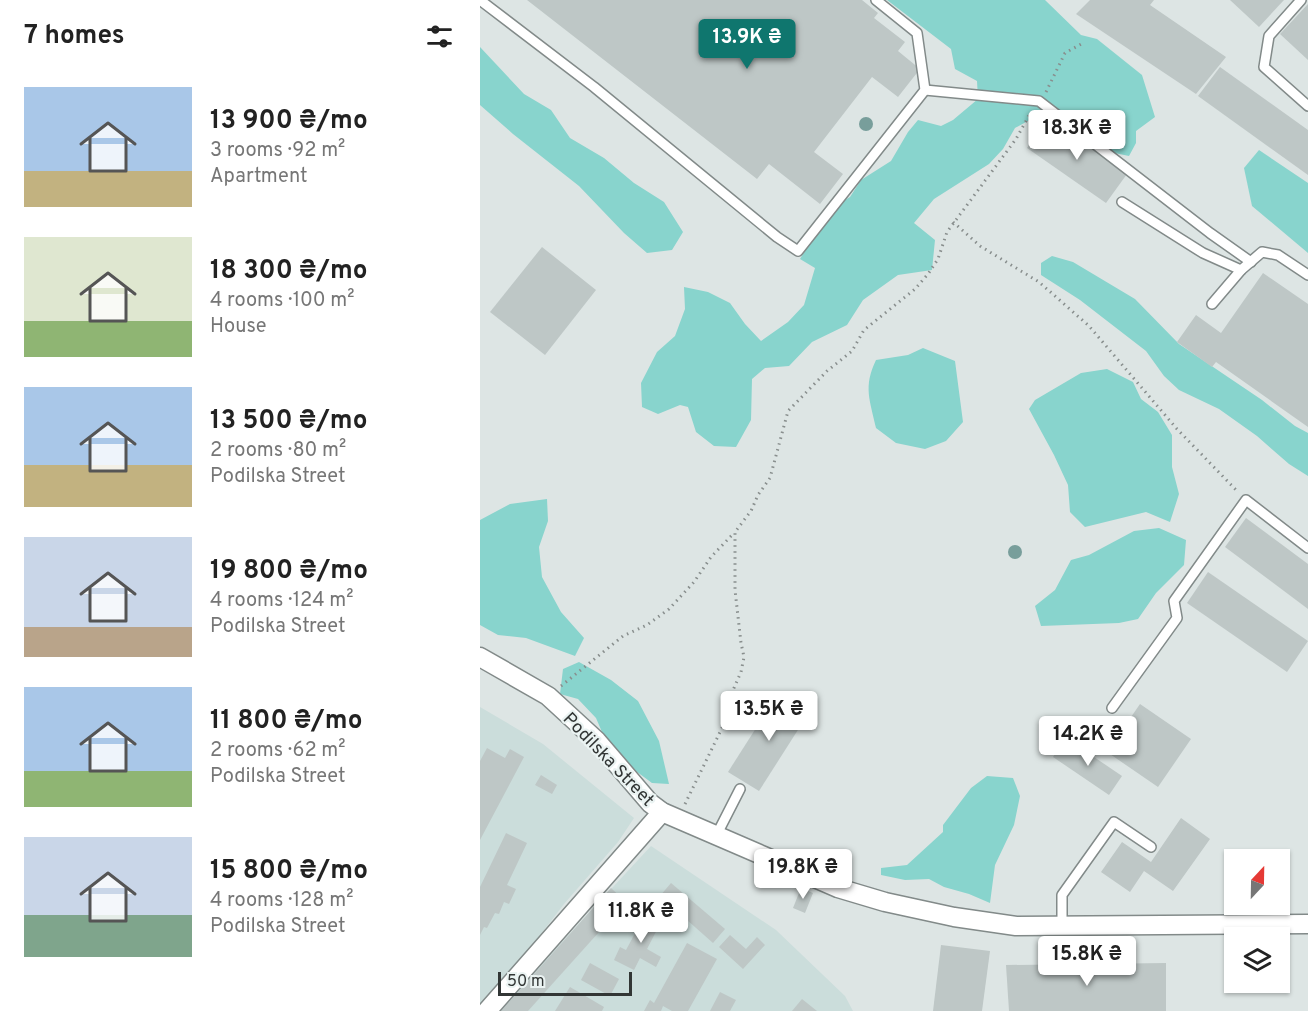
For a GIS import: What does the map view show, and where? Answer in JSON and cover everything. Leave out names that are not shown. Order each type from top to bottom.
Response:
[{"type":"street","name":"Podilska Street","points":[[480,657],[548,696],[597,741],[650,804],[669,816],[838,888],[885,902],[954,917],[1016,926],[1308,924]]},
{"type":"street","points":[[487,1011],[669,816]]},
{"type":"lane","points":[[480,0],[594,87],[777,237],[798,251],[926,90],[917,33],[876,0]]},
{"type":"lane","points":[[1301,0],[1269,36],[1264,67],[1308,106]]},
{"type":"lane","points":[[926,90],[1039,101],[1251,262]]},
{"type":"lane","points":[[1122,202],[1203,253],[1241,270]]},
{"type":"lane","points":[[1212,304],[1241,270],[1262,252],[1278,255],[1308,275]]},
{"type":"lane","points":[[1112,708],[1177,618],[1174,601],[1246,500],[1308,548]]},
{"type":"lane","points":[[716,836],[740,789]]},
{"type":"lane","points":[[1062,926],[1062,895],[1114,822],[1151,847]]},
{"type":"path","points":[[548,696],[623,636],[647,625],[669,609],[694,582],[711,557],[735,532],[751,511],[758,495],[770,478],[788,411],[827,371],[852,351],[864,330],[915,289],[928,274],[938,259],[947,232],[953,222],[1016,139],[1024,123],[1047,91],[1065,53],[1083,43]]},
{"type":"path","points":[[953,222],[980,246],[1039,282],[1089,326],[1178,429],[1246,500]]},
{"type":"path","points":[[669,816],[698,781],[723,726],[730,697],[741,672],[744,657],[737,610],[734,568],[735,532]]},
{"type":"shaded area","points":[[887,0],[1045,0],[1081,35],[1097,39],[1142,75],[1155,117],[1136,131],[1136,143],[1129,156],[1105,151],[1048,110],[1015,128],[1003,149],[989,164],[934,199],[914,223],[935,240],[932,270],[898,275],[863,300],[847,325],[812,342],[789,366],[765,368],[752,379],[751,420],[736,447],[714,446],[696,432],[688,407],[680,405],[658,414],[642,407],[641,383],[657,352],[675,336],[685,309],[684,287],[708,292],[730,303],[761,341],[788,322],[804,305],[815,268],[800,259],[831,208],[850,197],[861,180],[891,161],[918,120],[941,126],[953,120],[978,99],[977,81],[955,69],[951,49]]},
{"type":"shaded area","points":[[480,47],[524,94],[551,110],[570,138],[604,158],[634,183],[664,202],[683,232],[672,250],[647,253],[624,233],[579,186],[480,105]]},
{"type":"shaded area","points":[[1259,150],[1308,183],[1308,253],[1252,206],[1244,168]]},
{"type":"shaded area","points":[[1052,256],[1073,262],[1135,299],[1179,344],[1308,433],[1308,476],[1289,464],[1257,436],[1219,409],[1179,390],[1164,376],[1146,351],[1080,300],[1041,275],[1041,263]]},
{"type":"shaded area","points":[[923,348],[955,361],[963,422],[946,441],[925,449],[896,443],[876,428],[869,386],[876,360],[908,355]]},
{"type":"shaded area","points":[[1107,369],[1133,382],[1141,399],[1158,412],[1172,435],[1172,467],[1179,494],[1170,522],[1146,512],[1085,527],[1070,512],[1068,485],[1029,409],[1035,400],[1081,373]]},
{"type":"shaded area","points":[[547,499],[548,521],[539,547],[542,577],[561,612],[584,638],[575,656],[526,638],[498,635],[480,625],[480,520],[510,504]]},
{"type":"shaded area","points":[[1159,528],[1186,540],[1184,565],[1156,593],[1138,619],[1119,623],[1041,626],[1035,606],[1055,590],[1071,560],[1089,555],[1134,531]]},
{"type":"shaded area","points":[[579,662],[611,680],[638,701],[659,741],[669,784],[652,783],[625,763],[608,746],[596,718],[578,699],[560,694],[563,669]]},
{"type":"shaded area","points":[[480,707],[543,744],[634,818],[618,842],[564,904],[514,969],[480,1005]]},
{"type":"shaded area","points":[[987,776],[1013,778],[1020,796],[1014,825],[995,865],[990,903],[944,887],[929,879],[905,880],[881,875],[881,868],[907,865],[943,832],[943,825],[971,788]]},
{"type":"shaded area","points":[[651,846],[776,930],[845,996],[853,1011],[498,1011]]},
{"type":"building","points":[[527,0],[862,0],[878,13],[874,18],[905,42],[898,51],[920,69],[898,97],[872,77],[814,152],[843,174],[820,204],[769,164],[757,179]]},
{"type":"building","points":[[1090,0],[1154,0],[1150,5],[1226,57],[1196,94],[1076,14]]},
{"type":"building","points":[[1230,0],[1284,0],[1259,27]]},
{"type":"building","points":[[1308,4],[1308,60],[1280,34]]},
{"type":"building","points":[[1220,67],[1308,130],[1308,175],[1198,96]]},
{"type":"building","points":[[1048,118],[1127,174],[1106,203],[1027,148]]},
{"type":"building","points":[[542,247],[596,290],[545,355],[490,312]]},
{"type":"building","points":[[1263,273],[1308,304],[1308,427],[1216,362],[1212,367],[1177,342],[1196,315],[1221,333]]},
{"type":"building","points":[[1246,518],[1308,564],[1308,609],[1225,547]]},
{"type":"building","points":[[1208,572],[1308,641],[1287,672],[1187,603]]},
{"type":"building","points":[[779,692],[810,711],[759,791],[728,772]]},
{"type":"building","points":[[1140,704],[1191,739],[1158,787],[1107,752]]},
{"type":"building","points":[[1066,738],[1122,776],[1109,795],[1053,757]]},
{"type":"building","points":[[487,748],[505,758],[510,749],[524,757],[480,840],[480,761]]},
{"type":"building","points":[[541,775],[557,785],[552,794],[535,785]]},
{"type":"building","points":[[1181,818],[1210,839],[1173,891],[1144,871],[1130,892],[1101,872],[1122,842],[1151,862]]},
{"type":"building","points":[[506,833],[527,843],[507,885],[516,889],[509,904],[504,902],[499,914],[495,913],[487,928],[484,927],[480,935],[480,887]]},
{"type":"building","points":[[671,883],[725,929],[713,943],[660,896]]},
{"type":"building","points":[[611,888],[626,902],[528,1011],[501,1011]]},
{"type":"building","points":[[801,888],[813,893],[805,913],[793,908]]},
{"type":"building","points":[[647,911],[662,920],[647,949],[661,957],[656,967],[640,958],[634,970],[614,960],[620,947],[626,950]]},
{"type":"building","points":[[730,935],[746,949],[757,937],[765,945],[743,969],[719,947]]},
{"type":"building","points":[[687,943],[717,959],[688,1011],[672,1011],[663,1006],[661,1011],[644,1011],[650,1000],[654,1003]]},
{"type":"building","points":[[941,945],[990,951],[982,1011],[933,1011]]},
{"type":"building","points":[[590,963],[619,979],[610,996],[581,980]]},
{"type":"building","points":[[1166,963],[1166,1011],[1009,1011],[1006,965]]},
{"type":"building","points":[[570,987],[604,1007],[602,1011],[555,1011]]},
{"type":"building","points":[[720,992],[736,1000],[730,1011],[710,1011]]},
{"type":"building","points":[[802,999],[817,1011],[792,1011]]}]
